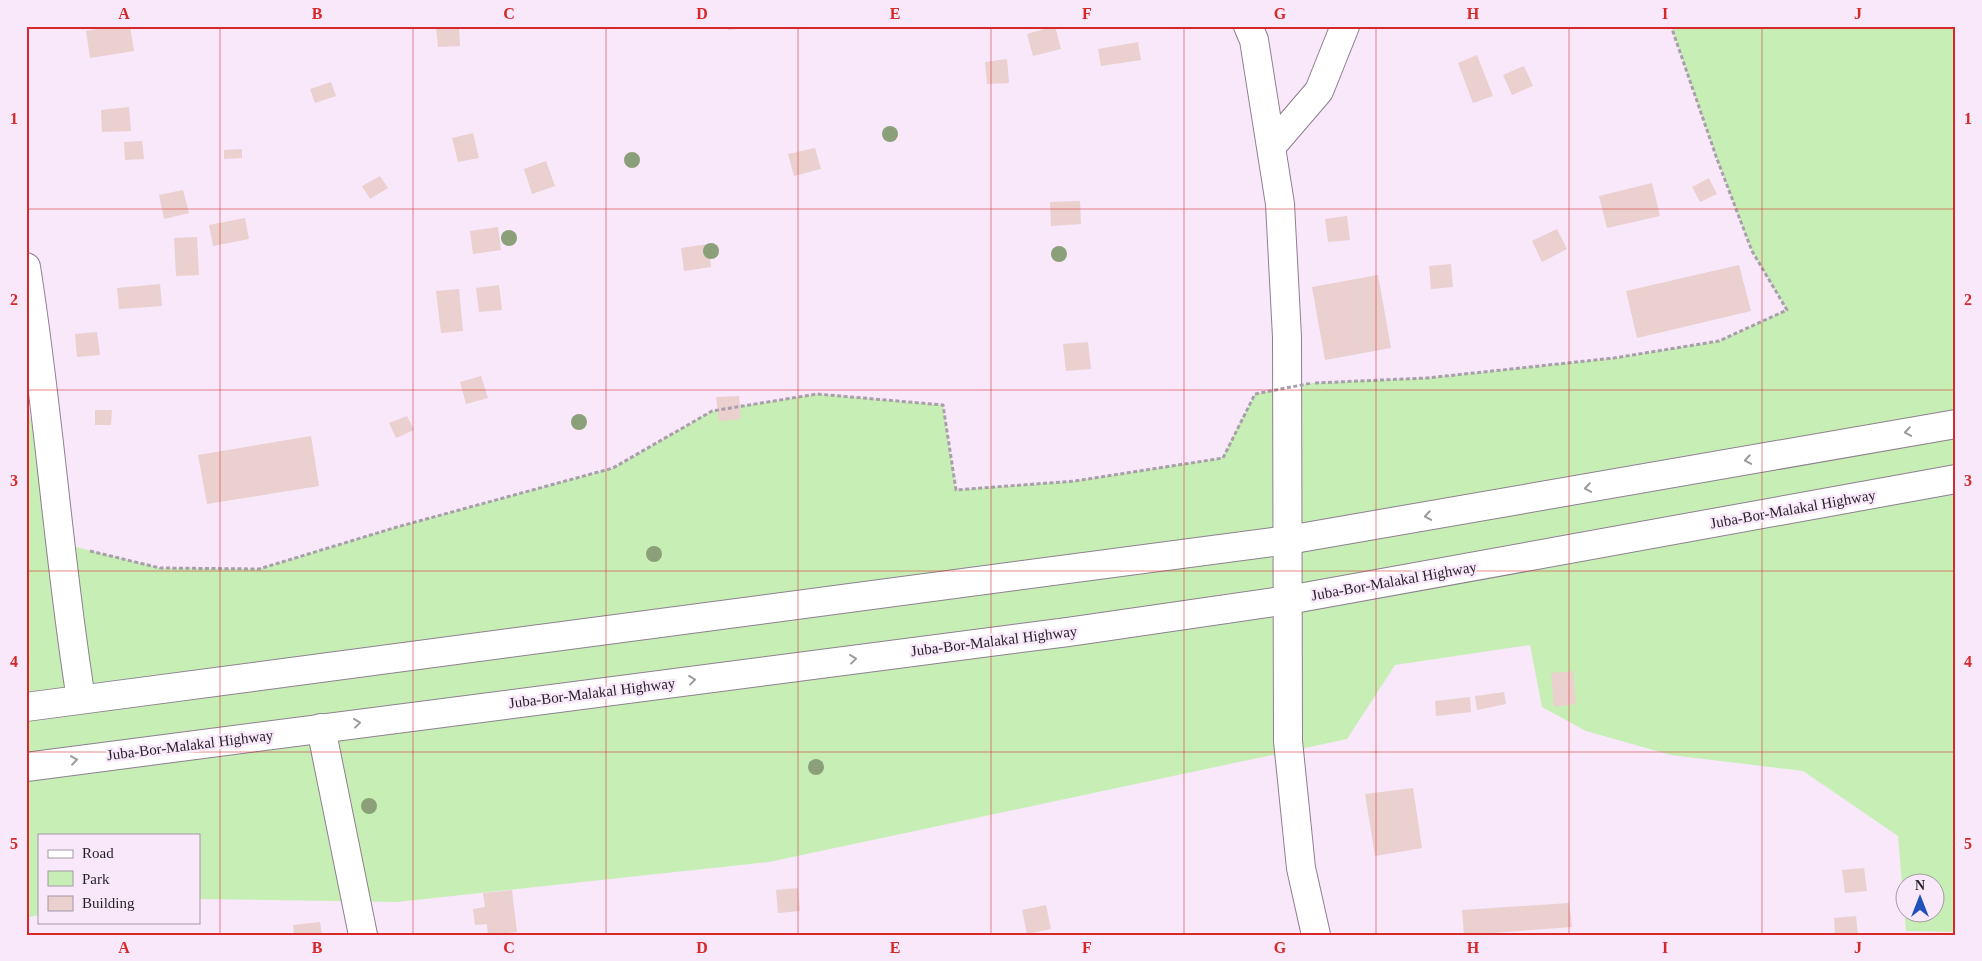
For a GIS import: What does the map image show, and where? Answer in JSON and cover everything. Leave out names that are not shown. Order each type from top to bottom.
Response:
[{"type":"main road","points":[[1248,26],[1254,40],[1280,204],[1287,337],[1288,741],[1301,868],[1316,935]]},
{"type":"main road","points":[[1271,147],[1319,91],[1345,26]]},
{"type":"main road","points":[[26,268],[36,327],[70,626],[81,699]]},
{"type":"main road","points":[[26,707],[1288,540],[1956,424]]},
{"type":"main road","name":"Juba-Bor-Malakal Highway","points":[[26,767],[1068,632],[1288,600],[1956,479]]},
{"type":"main road","points":[[320,728],[363,935]]},
{"type":"path","points":[[60,543],[160,568],[260,569],[397,527],[614,468],[712,411],[817,394],[943,405],[956,490],[1075,481],[1223,458],[1255,394],[1312,383],[1427,378],[1614,358],[1718,341],[1787,310],[1752,251],[1717,159],[1671,26]]},
{"type":"green space","points":[[1671,26],[1956,26],[1956,932],[1906,931],[1906,924],[1944,924],[1944,874],[1901,874],[1898,836],[1803,771],[1671,755],[1586,731],[1542,707],[1530,645],[1395,665],[1347,739],[769,862],[397,902],[200,899],[200,834],[38,834],[38,915],[29,917],[26,924],[26,400],[60,543],[160,568],[259,569],[397,527],[613,468],[712,411],[817,394],[943,405],[956,490],[1075,481],[1222,458],[1255,394],[1312,383],[1427,378],[1615,358],[1719,341],[1787,310],[1752,251],[1717,159]]},
{"type":"building","points":[[114,26],[130,26],[134,51],[90,58],[86,31]]},
{"type":"building","points":[[436,26],[459,26],[460,46],[438,47]]},
{"type":"building","points":[[728,26],[750,26],[751,28],[728,30]]},
{"type":"building","points":[[1055,26],[1061,49],[1033,56],[1027,34]]},
{"type":"building","points":[[1138,42],[1141,60],[1101,66],[1098,49]]},
{"type":"building","points":[[1477,55],[1493,96],[1473,103],[1458,63]]},
{"type":"building","points":[[1007,59],[1009,83],[987,84],[985,62]]},
{"type":"building","points":[[1524,66],[1533,86],[1512,95],[1503,75]]},
{"type":"building","points":[[331,82],[336,96],[315,103],[310,89]]},
{"type":"building","points":[[129,107],[131,131],[102,132],[101,110]]},
{"type":"building","points":[[473,133],[479,158],[458,162],[452,138]]},
{"type":"building","points":[[142,141],[144,159],[125,160],[124,142]]},
{"type":"building","points":[[815,148],[821,169],[794,176],[788,154]]},
{"type":"building","points":[[242,149],[242,158],[224,159],[224,150]]},
{"type":"building","points":[[546,161],[555,186],[532,194],[524,169]]},
{"type":"building","points":[[380,176],[388,188],[370,199],[362,186]]},
{"type":"building","points":[[1709,178],[1717,194],[1700,202],[1692,187]]},
{"type":"building","points":[[1652,183],[1660,216],[1607,228],[1599,196]]},
{"type":"building","points":[[183,190],[189,213],[164,219],[159,195]]},
{"type":"building","points":[[1080,201],[1081,224],[1051,226],[1050,202]]},
{"type":"building","points":[[1347,216],[1350,240],[1328,242],[1325,219]]},
{"type":"building","points":[[245,218],[249,239],[213,246],[209,225]]},
{"type":"building","points":[[498,227],[501,250],[473,254],[470,231]]},
{"type":"building","points":[[1557,229],[1567,249],[1542,262],[1532,241]]},
{"type":"building","points":[[197,237],[199,275],[176,276],[174,238]]},
{"type":"building","points":[[708,244],[711,267],[684,271],[681,248]]},
{"type":"building","points":[[1451,264],[1453,287],[1431,289],[1429,266]]},
{"type":"building","points":[[1739,265],[1751,311],[1637,338],[1626,291]]},
{"type":"building","points":[[1378,275],[1391,348],[1325,360],[1312,287]]},
{"type":"building","points":[[160,284],[162,306],[119,309],[117,288]]},
{"type":"building","points":[[499,285],[502,310],[479,312],[476,288]]},
{"type":"building","points":[[459,289],[463,331],[441,333],[436,291]]},
{"type":"building","points":[[97,332],[100,355],[77,357],[75,334]]},
{"type":"building","points":[[1088,342],[1091,369],[1066,371],[1063,344]]},
{"type":"building","points":[[481,376],[488,398],[466,404],[460,382]]},
{"type":"building","points":[[739,396],[741,419],[719,421],[716,397]]},
{"type":"building","points":[[95,410],[112,410],[111,425],[95,425]]},
{"type":"building","points":[[407,416],[414,430],[396,438],[389,423]]},
{"type":"building","points":[[311,436],[319,486],[207,504],[198,455]]},
{"type":"building","points":[[1573,671],[1576,704],[1554,707],[1551,673]]},
{"type":"building","points":[[1504,692],[1506,704],[1477,710],[1475,696]]},
{"type":"building","points":[[1470,697],[1471,712],[1436,716],[1435,701]]},
{"type":"building","points":[[1413,788],[1422,848],[1375,856],[1365,794]]},
{"type":"building","points":[[1864,868],[1867,891],[1845,893],[1842,870]]},
{"type":"building","points":[[798,888],[800,911],[778,913],[776,890]]},
{"type":"building","points":[[512,890],[517,932],[488,935],[487,924],[475,925],[473,909],[485,907],[483,893]]},
{"type":"building","points":[[1569,903],[1572,927],[1464,935],[1462,910]]},
{"type":"building","points":[[1046,905],[1051,929],[1027,934],[1022,910]]},
{"type":"building","points":[[1856,916],[1858,935],[1835,935],[1834,918]]},
{"type":"building","points":[[320,922],[322,935],[294,935],[293,925]]}]
